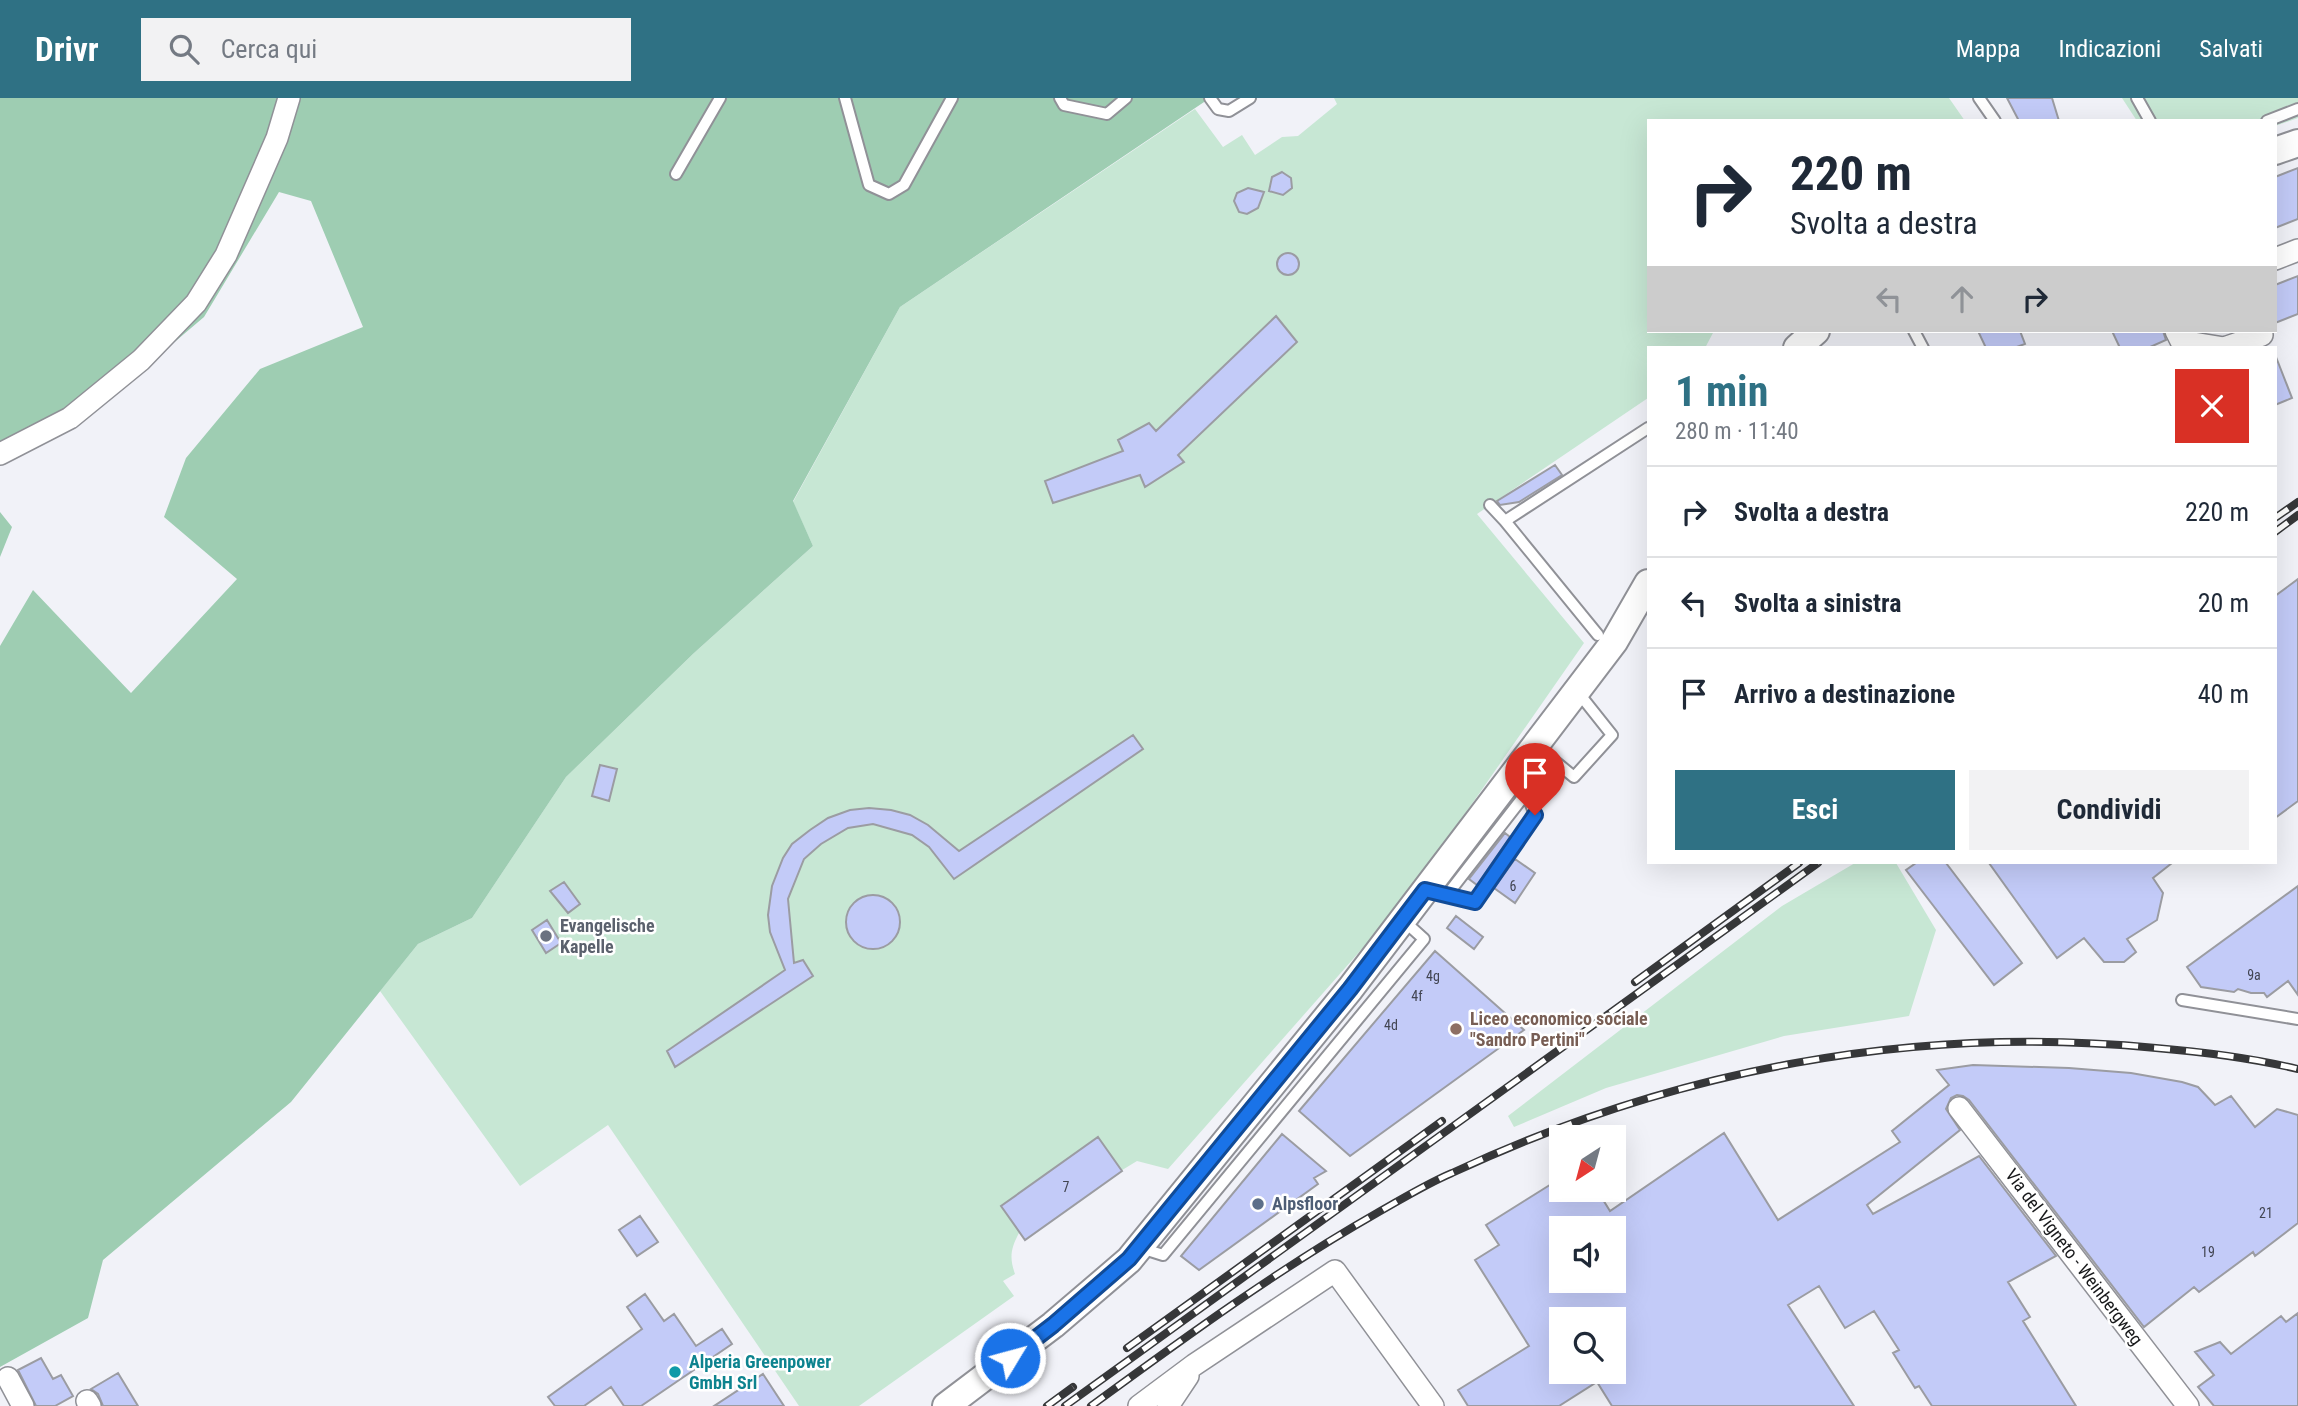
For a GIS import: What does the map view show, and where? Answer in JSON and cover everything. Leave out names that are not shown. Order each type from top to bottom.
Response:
[{"type":"street","points":[[0,454],[70,418],[141,360],[196,303],[226,255],[277,138],[289,98]]},
{"type":"street","points":[[2277,150],[2298,143]]},
{"type":"street","points":[[2277,258],[2298,250]]},
{"type":"street","points":[[1799,346],[1814,333]]},
{"type":"street","points":[[2177,333],[2181,341],[2212,346]]},
{"type":"street","points":[[2230,346],[2262,335]]},
{"type":"street","points":[[946,1406],[1053,1325],[1120,1267],[1273,1103],[1350,989],[1402,920],[1436,893],[1522,780],[1535,746],[1614,642],[1647,585]]},
{"type":"street","name":"Via del Vigneto - Weinbergweg","points":[[1959,1108],[2188,1406]]},
{"type":"street","points":[[1139,1406],[1335,1271],[1433,1406]]},
{"type":"street","points":[[1168,1406],[1195,1365]]},
{"type":"street","points":[[8,1378],[23,1406]]},
{"type":"lane","points":[[676,174],[720,98]]},
{"type":"lane","points":[[845,98],[869,185],[889,194],[904,185],[952,98]]},
{"type":"lane","points":[[1060,98],[1065,105],[1107,114],[1126,98]]},
{"type":"lane","points":[[1210,98],[1218,109],[1229,111],[1250,98]]},
{"type":"lane","points":[[1979,98],[1994,119]]},
{"type":"lane","points":[[2137,98],[2149,119]]},
{"type":"lane","points":[[2272,119],[2298,109]]},
{"type":"lane","points":[[1505,522],[1647,429]]},
{"type":"lane","points":[[1490,505],[1598,635]]},
{"type":"lane","points":[[1535,746],[1574,777],[1612,735],[1577,690]]},
{"type":"lane","points":[[1436,893],[1475,902],[1535,815],[1522,780]]},
{"type":"lane","points":[[2182,1000],[2298,1019]]},
{"type":"green space","points":[[0,98],[1210,98],[900,307],[793,501],[813,546],[694,653],[566,777],[472,918],[418,944],[291,1102],[103,1260],[88,1318],[0,1367],[0,646],[33,590],[131,693],[237,579],[164,517],[186,458],[260,369],[363,327],[311,201],[279,192],[204,317],[71,430],[0,464]]},
{"type":"green space","points":[[1334,98],[1949,98],[1964,119],[1647,119],[1647,333],[1713,333],[1706,346],[1647,346],[1647,399],[1477,514],[1584,643],[1405,900],[1168,1169],[1137,1161],[1019,1233],[1012,1253],[1015,1274],[1003,1281],[1014,1296],[859,1406],[799,1406],[608,1125],[520,1186],[380,991],[418,944],[472,918],[566,777],[694,653],[813,546],[793,502],[900,307],[1195,109],[1223,147],[1242,135],[1255,155],[1282,137],[1298,136],[1337,104]]},
{"type":"green space","points":[[2122,98],[2298,98],[2298,118],[2277,125],[2277,119],[2136,119]]},
{"type":"green space","points":[[0,512],[12,527],[0,557]]},
{"type":"green space","points":[[1853,864],[1897,864],[1936,930],[1909,1016],[1784,1036],[1606,1088],[1514,1127],[1508,1116],[1782,906]]},
{"type":"building","points":[[2007,98],[2052,98],[2058,119],[2018,119]]},
{"type":"building","points":[[2298,168],[2298,219],[2277,227],[2277,176]]},
{"type":"building","points":[[1282,172],[1291,178],[1292,188],[1283,195],[1269,191],[1272,177]]},
{"type":"building","points":[[1248,188],[1264,192],[1258,208],[1247,214],[1239,212],[1234,201],[1237,193]]},
{"type":"building","points":[[1288,253],[1296,256],[1299,264],[1296,272],[1288,275],[1280,272],[1277,264],[1280,256]]},
{"type":"building","points":[[2298,276],[2298,314],[2277,322],[2277,284]]},
{"type":"building","points":[[1276,316],[1297,342],[1178,455],[1184,462],[1145,487],[1140,475],[1053,503],[1045,481],[1123,451],[1118,440],[1149,423],[1156,431]]},
{"type":"building","points":[[1979,333],[2021,333],[2025,344],[2020,346],[1985,346]]},
{"type":"building","points":[[2113,333],[2164,333],[2166,340],[2152,346],[2119,346]]},
{"type":"building","points":[[2277,360],[2292,398],[2277,404]]},
{"type":"building","points":[[1555,465],[1562,475],[1519,502],[1500,505],[1497,501]]},
{"type":"building","points":[[2298,579],[2298,801],[2277,817],[2277,595]]},
{"type":"building","points":[[1133,735],[1143,749],[954,879],[929,847],[912,835],[873,824],[848,828],[821,844],[804,859],[788,899],[794,963],[803,960],[813,976],[675,1067],[667,1051],[785,970],[770,932],[768,915],[772,886],[783,858],[792,844],[810,830],[828,818],[850,810],[891,810],[910,815],[928,825],[959,851]]},
{"type":"building","points":[[600,765],[617,769],[609,801],[592,796]]},
{"type":"building","points":[[1505,833],[1510,837],[1477,885],[1469,879]]},
{"type":"building","points":[[1515,859],[1535,873],[1515,903],[1494,888]]},
{"type":"building","points":[[1915,864],[1947,864],[2022,963],[1994,985],[1906,870]]},
{"type":"building","points":[[1990,864],[2171,864],[2153,878],[2163,893],[2157,920],[2127,939],[2136,952],[2124,962],[2104,962],[2084,938],[2057,958]]},
{"type":"building","points":[[564,882],[580,904],[568,913],[550,891]]},
{"type":"building","points":[[2298,886],[2298,995],[2288,981],[2267,997],[2264,993],[2238,989],[2234,992],[2201,987],[2187,967]]},
{"type":"building","points":[[873,895],[892,903],[900,922],[892,941],[873,949],[854,941],[846,922],[854,903]]},
{"type":"building","points":[[1456,916],[1483,937],[1474,949],[1447,928]]},
{"type":"building","name":"Evangelische Kapelle","points":[[547,920],[561,943],[546,953],[532,930]]},
{"type":"building","points":[[1435,951],[1524,1030],[1350,1156],[1299,1111]]},
{"type":"building","points":[[1973,1065],[2131,1073],[2198,1087],[2215,1105],[2231,1096],[2255,1127],[2277,1109],[2298,1115],[2298,1223],[2255,1256],[2253,1252],[2199,1292],[2194,1287],[2144,1327],[1969,1100],[1957,1095],[1951,1098],[1946,1109],[1960,1130],[1867,1205],[1873,1214],[1979,1156],[2056,1256],[2008,1282],[2030,1317],[2023,1321],[2076,1406],[1932,1406],[1919,1386],[1915,1388],[1893,1353],[1899,1350],[1874,1311],[1845,1328],[1819,1286],[1788,1305],[1854,1406],[1612,1406],[1598,1384],[1626,1384],[1626,1307],[1549,1307],[1549,1384],[1594,1384],[1559,1406],[1468,1406],[1458,1390],[1529,1346],[1475,1260],[1499,1245],[1486,1225],[1549,1186],[1549,1202],[1604,1202],[1610,1211],[1724,1133],[1778,1220],[1900,1142],[1892,1131],[1949,1085],[1937,1070]]},
{"type":"building","points":[[1282,1134],[1326,1171],[1314,1178],[1318,1184],[1199,1270],[1181,1256]]},
{"type":"building","points":[[1098,1137],[1122,1171],[1025,1240],[1001,1206]]},
{"type":"building","points":[[640,1216],[658,1242],[637,1256],[619,1230]]},
{"type":"building","points":[[645,1294],[664,1321],[674,1314],[696,1346],[722,1329],[732,1344],[641,1406],[624,1406],[611,1387],[584,1406],[555,1406],[548,1397],[642,1329],[627,1307]]},
{"type":"building","points":[[2298,1313],[2298,1406],[2214,1406],[2198,1387],[2214,1375],[2195,1352],[2220,1342],[2231,1354],[2281,1316],[2286,1322]]},
{"type":"building","points":[[41,1358],[53,1379],[61,1375],[73,1396],[55,1406],[36,1406],[18,1370]]},
{"type":"building","points":[[118,1373],[138,1406],[103,1406],[98,1394],[91,1389]]},
{"type":"building","name":"Alperia Greenpower GmbH Srl","points":[[763,1374],[784,1406],[714,1406]]},
{"type":"railway","points":[[2277,517],[2298,502]]},
{"type":"railway","points":[[2277,531],[2298,515]]},
{"type":"railway","points":[[1635,982],[1798,864]]},
{"type":"railway","points":[[1065,1406],[1817,864]]},
{"type":"railway","points":[[1091,1406],[1267,1281],[1423,1187],[1535,1137],[1621,1107],[1708,1082],[1796,1063],[1885,1050],[1975,1043],[2065,1042],[2156,1048],[2227,1056],[2298,1069]]},
{"type":"railway","points":[[1127,1348],[1442,1121]]},
{"type":"railway","points":[[1047,1406],[1073,1387]]},
{"type":"place","name":"Evangelische Kapelle","points":[[546,936]]},
{"type":"place","name":"Liceo economico sociale \"Sandro Pertini\"","points":[[1456,1029]]},
{"type":"place","name":"Alpsfloor","points":[[1258,1204]]},
{"type":"place","name":"Alperia Greenpower GmbH Srl","points":[[675,1372]]},
{"type":"route","points":[[1010,1358],[1053,1325],[1129,1259],[1350,989],[1425,890],[1475,902],[1535,815]]}]
